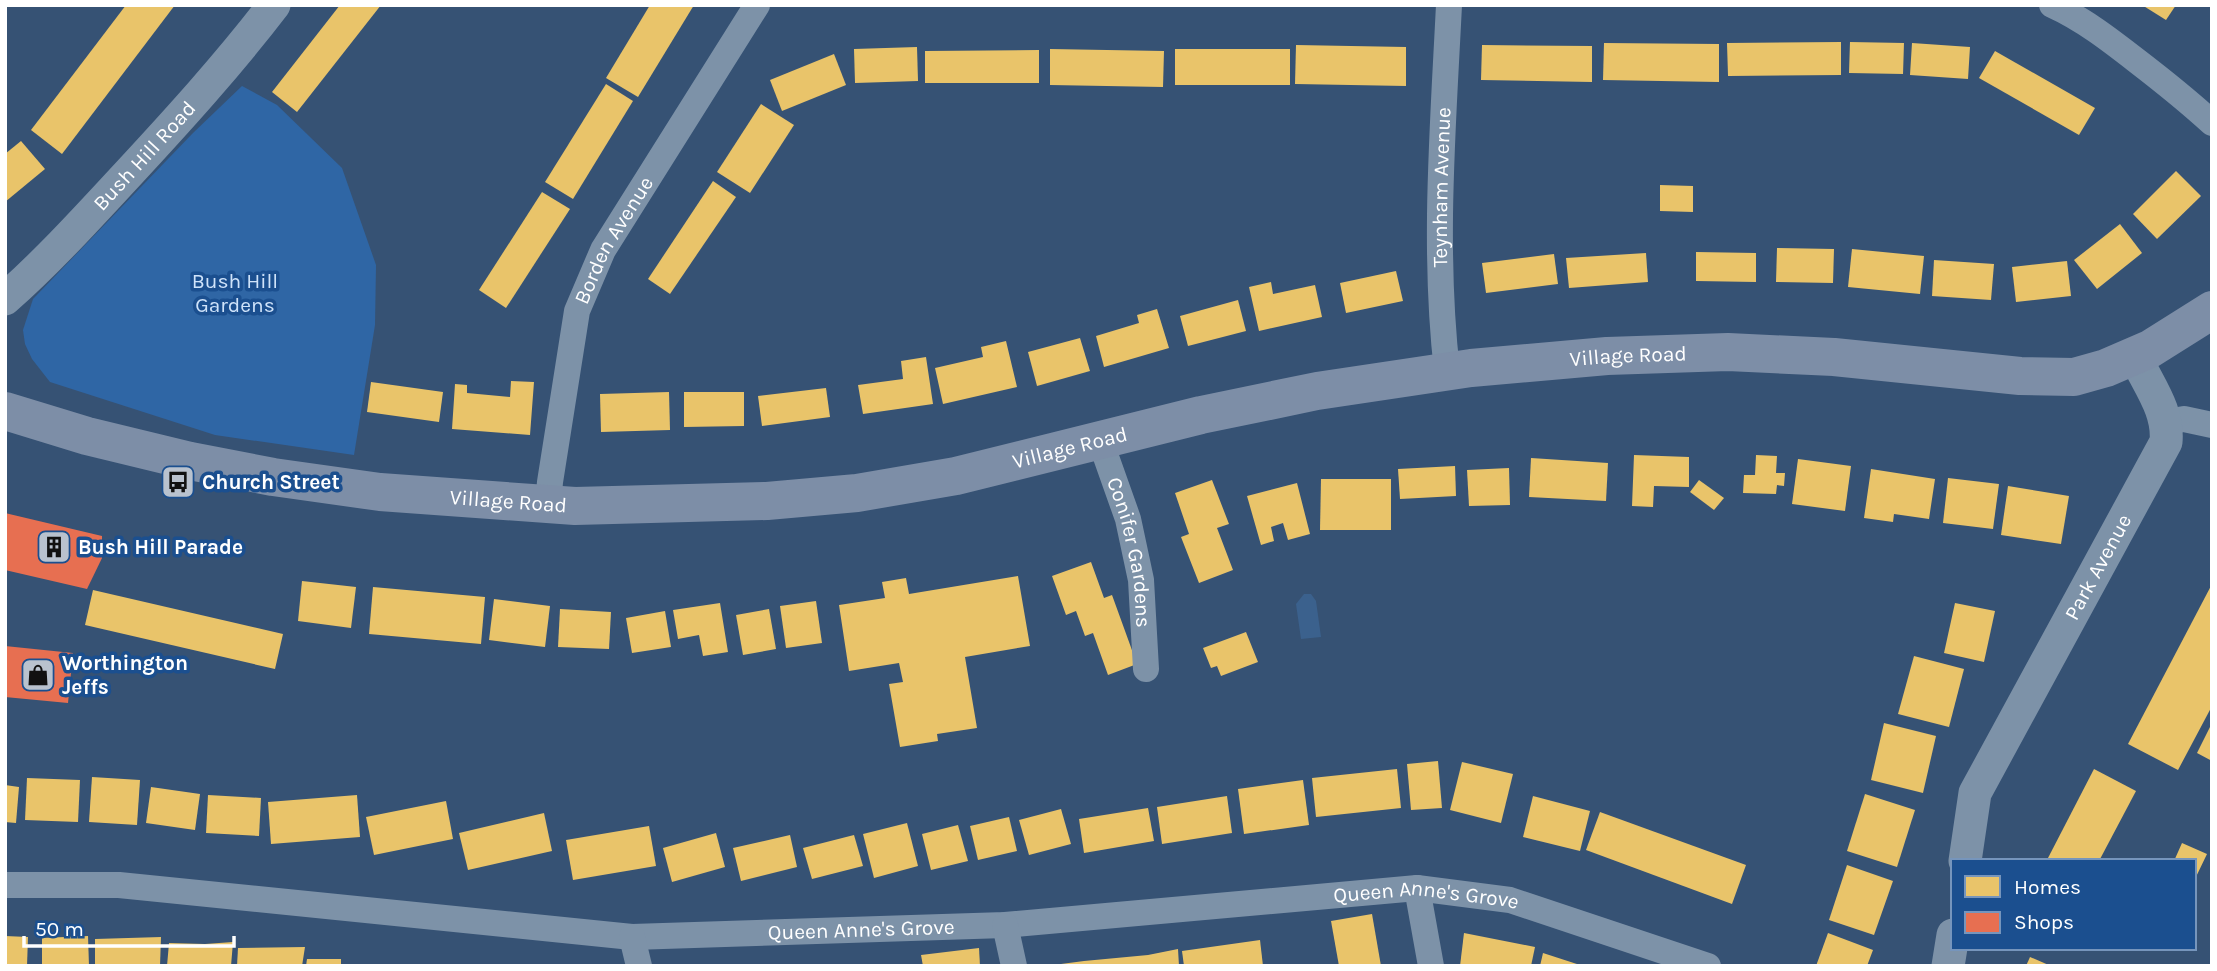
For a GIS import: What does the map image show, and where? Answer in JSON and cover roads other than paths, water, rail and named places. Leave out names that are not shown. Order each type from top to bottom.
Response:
[{"type":"main road","points":[[2136,356],[2212,310]]},
{"type":"main road","name":"Village Road","points":[[5,411],[190,461],[273,477],[380,492],[548,505],[738,502],[857,493],[981,470],[1201,415],[1317,391],[1447,371],[1606,356],[1728,352],[1834,357],[2058,378],[2088,373],[2136,356]]},
{"type":"street","name":"Bush Hill Road","points":[[10,286],[178,120],[248,40],[274,5]]},
{"type":"street","name":"Borden Avenue","points":[[548,505],[577,311],[603,250],[757,5]]},
{"type":"street","name":"Teynham Avenue","points":[[1447,371],[1442,306],[1441,175],[1448,5]]},
{"type":"street","points":[[2052,5],[2072,14],[2112,41],[2212,123]]},
{"type":"street","points":[[2136,356],[2163,409],[2166,422],[2184,419],[2212,425]]},
{"type":"street","name":"Park Avenue","points":[[1965,859],[1975,793],[2166,442],[2166,422]]},
{"type":"street","name":"Conifer Gardens","points":[[1100,440],[1128,519],[1141,580],[1146,669]]},
{"type":"street","name":"Queen Anne's Grove","points":[[5,885],[118,885],[632,937],[1004,925],[1417,888],[1510,900],[1709,966]]},
{"type":"street","points":[[1417,888],[1431,966]]},
{"type":"street","points":[[1004,925],[1013,966]]},
{"type":"street","points":[[632,937],[639,966]]},
{"type":"street","points":[[1948,966],[1951,947]]},
{"type":"place","name":"Church Street","points":[[178,482]]},
{"type":"place","name":"Bush Hill Parade","points":[[54,547]]},
{"type":"place","name":"Worthington Jeffs","points":[[38,675]]},
{"type":"park label","name":"Bush Hill Gardens","points":[[235,293]]}]
